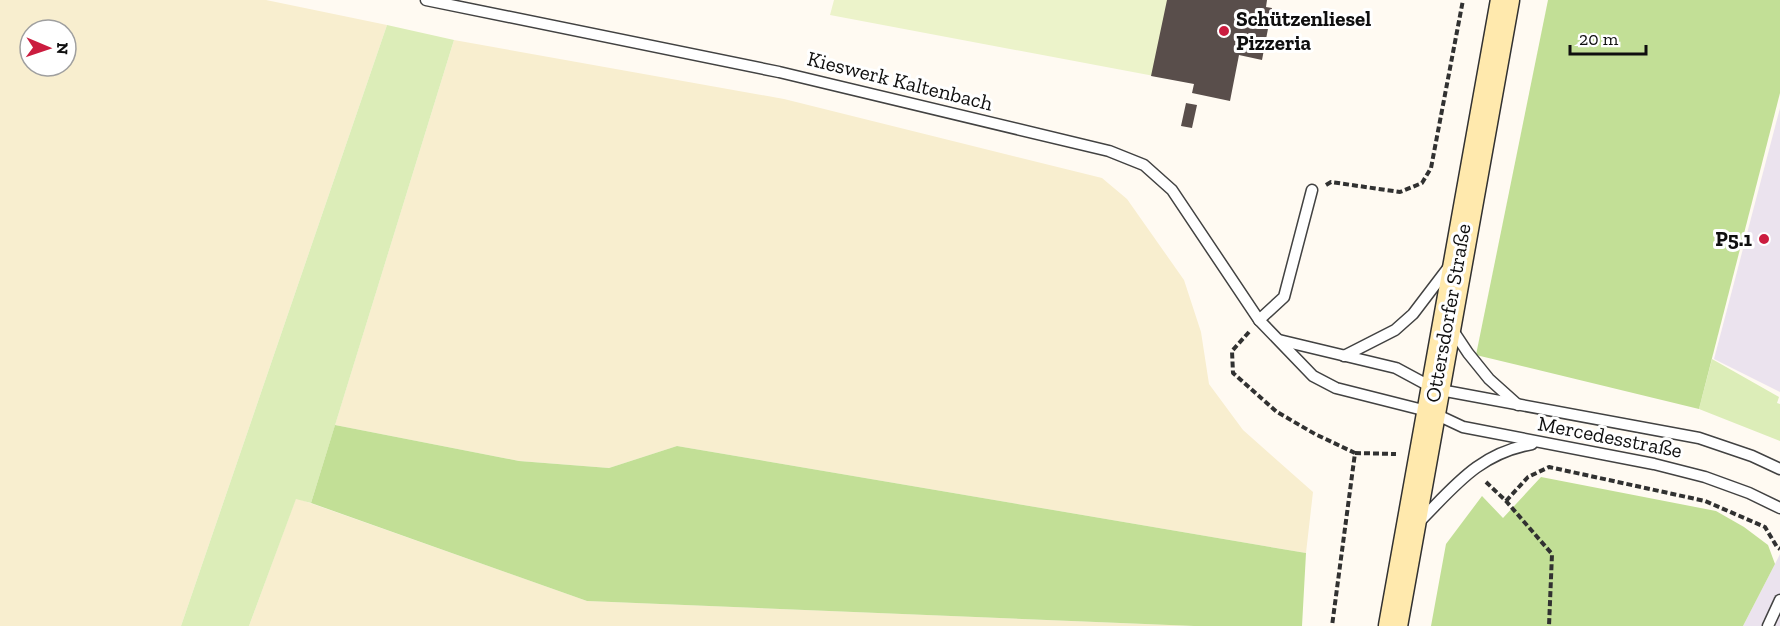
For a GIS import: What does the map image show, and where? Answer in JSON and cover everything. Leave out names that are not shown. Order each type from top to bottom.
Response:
[{"type":"street","name":"Ottersdorfer Straße","points":[[1393,626],[1457,256],[1505,0]]},
{"type":"lane","name":"Kieswerk Kaltenbach","points":[[426,0],[779,72],[1109,151],[1144,165],[1172,190],[1259,320],[1313,376],[1336,388],[1433,401]]},
{"type":"lane","points":[[1259,320],[1284,297],[1312,190]]},
{"type":"lane","points":[[1344,356],[1395,330],[1413,314],[1457,256]]},
{"type":"lane","points":[[1447,320],[1468,353],[1489,379],[1518,405]]},
{"type":"lane","points":[[1279,340],[1396,368],[1433,401]]},
{"type":"lane","name":"Mercedesstraße","points":[[1433,401],[1518,405],[1699,438],[1752,456],[1780,469]]},
{"type":"lane","name":"Mercedesstraße","points":[[1433,401],[1463,427],[1654,464],[1706,477],[1749,493],[1780,508]]},
{"type":"lane","points":[[1409,532],[1472,469],[1516,447],[1538,443]]},
{"type":"lane","points":[[1768,626],[1780,600]]},
{"type":"path","points":[[1312,190],[1331,182],[1401,192],[1422,183],[1431,168],[1463,0]]},
{"type":"path","points":[[1259,320],[1232,351],[1233,373],[1277,411],[1315,434],[1355,453],[1424,454]]},
{"type":"path","points":[[1332,626],[1355,453]]},
{"type":"path","points":[[1506,501],[1528,477],[1549,467],[1706,501],[1766,527],[1780,549]]},
{"type":"path","points":[[1472,469],[1506,501],[1552,554],[1549,626]]},
{"type":"shaded area","points":[[0,0],[266,0],[387,25],[181,626],[0,626]]},
{"type":"shaded area","points":[[454,40],[784,99],[1102,178],[1127,199],[1184,280],[1201,332],[1209,384],[1243,430],[1313,492],[1306,553],[677,446],[609,468],[519,461],[335,425]]},
{"type":"shaded area","name":"P5.1","points":[[1780,108],[1780,392],[1714,359]]},
{"type":"shaded area","points":[[296,498],[587,601],[1194,626],[249,626]]},
{"type":"shaded area","points":[[1780,554],[1780,626],[1743,626],[1775,564]]},
{"type":"green space","points":[[834,0],[1187,0],[1170,79],[830,15]]},
{"type":"green space","points":[[1548,0],[1780,0],[1780,93],[1699,409],[1476,355]]},
{"type":"green space","points":[[387,25],[454,40],[311,503],[296,499],[249,626],[181,626]]},
{"type":"green space","points":[[1712,359],[1779,397],[1777,403],[1780,404],[1780,441],[1699,409]]},
{"type":"green space","points":[[335,425],[519,461],[609,468],[677,446],[1306,553],[1302,626],[1194,626],[587,601],[311,503]]},
{"type":"green space","points":[[1541,477],[1716,511],[1744,527],[1768,545],[1775,564],[1743,626],[1431,626],[1446,544],[1482,496],[1503,518]]},
{"type":"building","name":"Schützenliesel Pizzeria","points":[[1167,0],[1267,0],[1266,7],[1272,8],[1262,60],[1239,55],[1230,101],[1192,93],[1194,84],[1151,76]]},
{"type":"building","points":[[1186,103],[1197,105],[1192,128],[1181,126]]},
{"type":"place","name":"Schützenliesel Pizzeria","points":[[1224,31]]},
{"type":"place","name":"P5.1","points":[[1764,239]]}]
